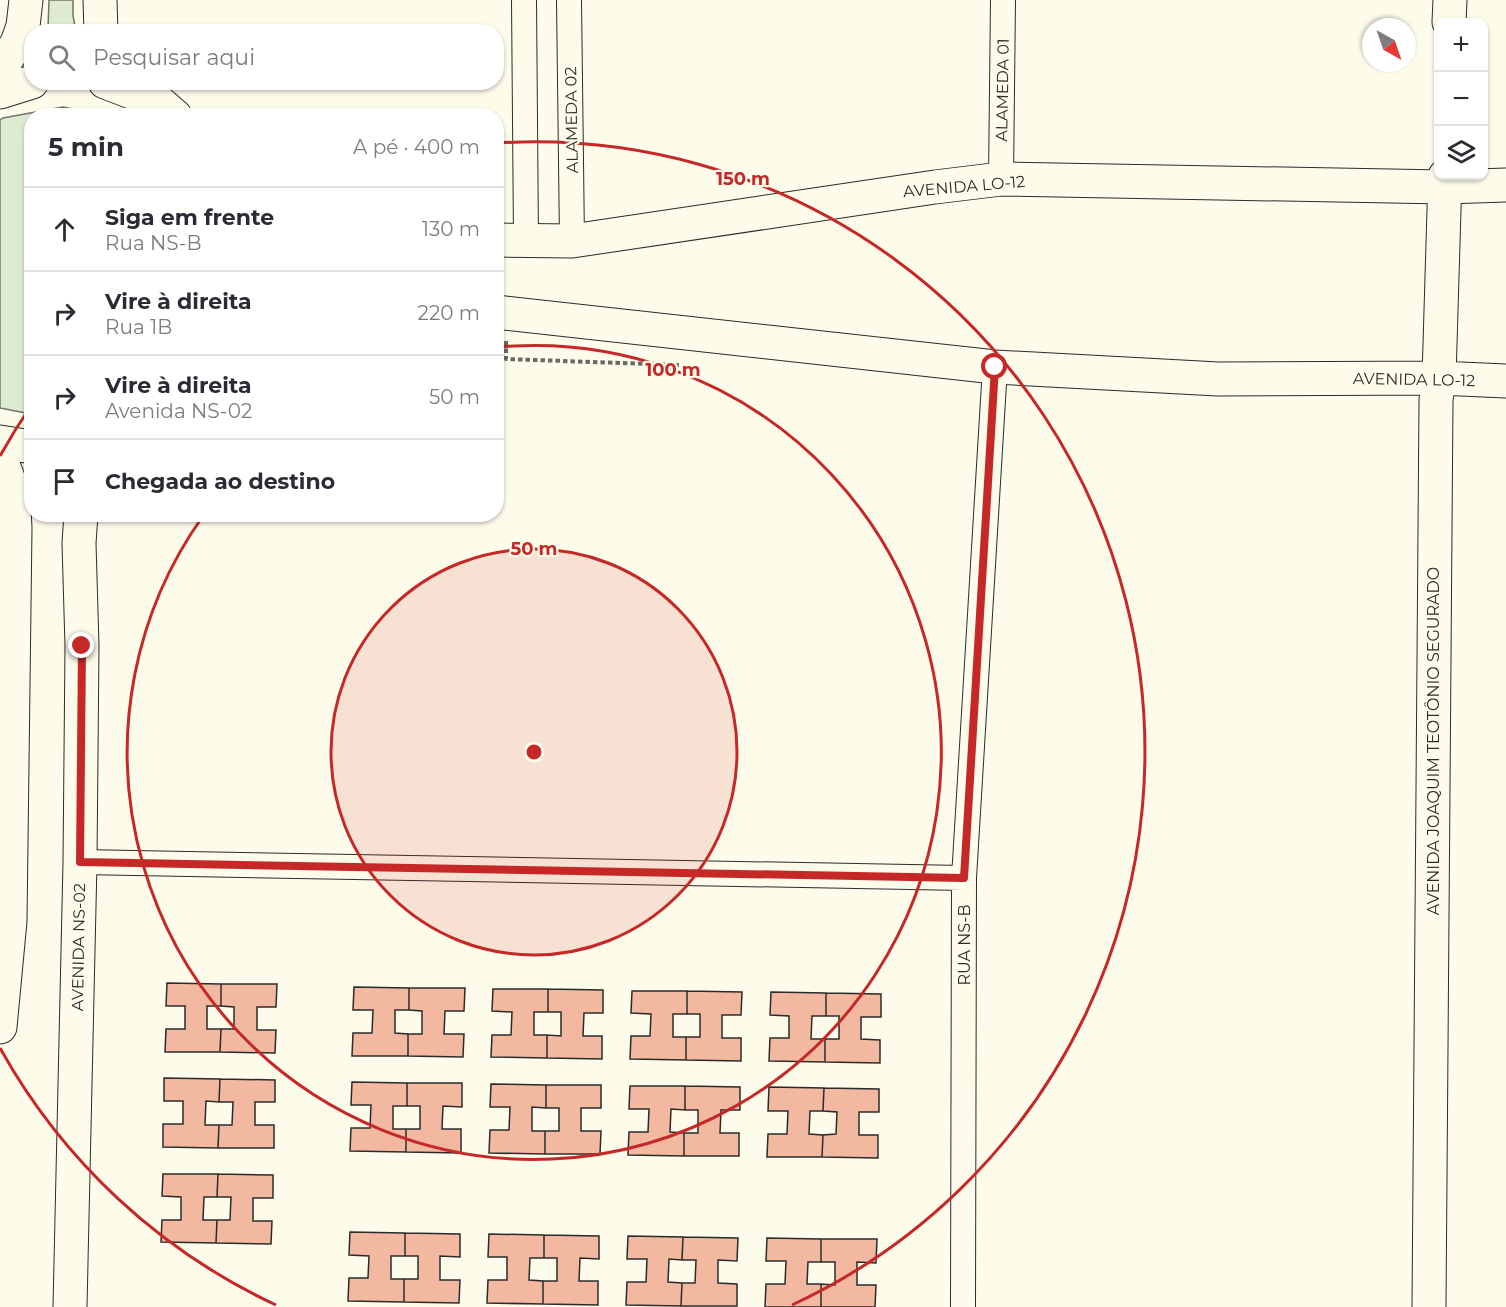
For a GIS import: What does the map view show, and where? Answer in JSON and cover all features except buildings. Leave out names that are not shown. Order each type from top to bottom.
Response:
[{"type":"street","points":[[0,70],[17,43],[23,27],[26,0]]},
{"type":"street","points":[[100,0],[101,24]]},
{"type":"street","points":[[511,240],[524,0]]},
{"type":"street","name":"ALAMEDA 02","points":[[569,0],[572,241]]},
{"type":"street","name":"ALAMEDA 01","points":[[1001,179],[1003,0]]},
{"type":"street","points":[[1449,18],[1450,0]]},
{"type":"street","points":[[0,92],[24,84]]},
{"type":"street","points":[[126,90],[160,103],[166,108]]},
{"type":"street","name":"AVENIDA LO-12","points":[[511,240],[572,241],[1001,179],[1445,181],[1506,185]]},
{"type":"street","name":"AVENIDA JOAQUIM TEOTÔNIO SEGURADO","points":[[1429,1307],[1436,412],[1445,181]]},
{"type":"street","name":"AVENIDA LO-12","points":[[504,313],[995,367],[1218,379],[1438,378],[1506,381]]},
{"type":"street","name":"RUA NS-B","points":[[963,1307],[964,878],[995,367]]},
{"type":"street","points":[[0,442],[24,446]]},
{"type":"street","points":[[0,457],[13,491],[15,528],[5,921],[0,1027]]},
{"type":"street","name":"AVENIDA NS-02","points":[[70,1307],[80,862],[80,522]]},
{"type":"street","points":[[80,862],[964,878]]},
{"type":"green space","points":[[49,0],[73,0],[75,24],[48,24]]},
{"type":"green space","points":[[24,114],[24,413],[0,408],[0,120]]},
{"type":"route","points":[[82,646],[80,862],[964,878],[995,367]]}]
